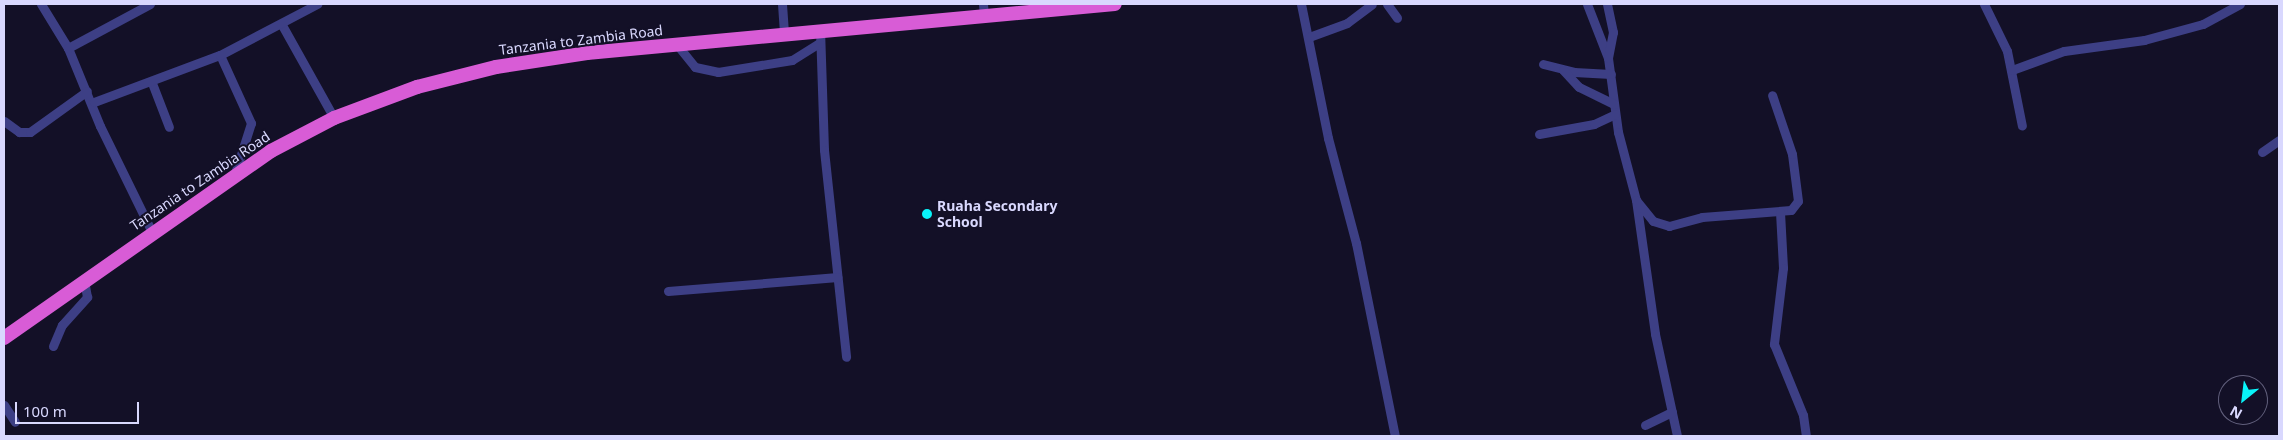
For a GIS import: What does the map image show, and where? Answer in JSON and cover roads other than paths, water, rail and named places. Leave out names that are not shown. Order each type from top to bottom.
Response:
[{"type":"highway","name":"Tanzania to Zambia Road","points":[[4,338],[235,173],[334,118],[459,74],[587,53],[678,46],[984,10],[1115,4]]},
{"type":"street","points":[[41,4],[68,48],[87,91],[94,102],[100,126],[152,232]]},
{"type":"street","points":[[68,48],[132,8],[150,4]]},
{"type":"street","points":[[94,102],[152,83],[220,55],[282,25],[318,4]]},
{"type":"street","points":[[782,4],[784,34]]},
{"type":"street","points":[[1301,4],[1395,436]]},
{"type":"street","points":[[1309,36],[1347,22],[1372,4]]},
{"type":"street","points":[[1387,4],[1397,18]]},
{"type":"street","points":[[1587,4],[1608,58],[1615,114],[1636,200],[1655,334],[1676,436]]},
{"type":"street","points":[[1607,4],[1613,32],[1608,58]]},
{"type":"street","points":[[1984,4],[2012,70],[2022,126]]},
{"type":"street","points":[[2012,70],[2064,51],[2144,40],[2203,24],[2240,4]]},
{"type":"street","points":[[282,25],[334,118]]},
{"type":"street","points":[[820,29],[819,43],[837,277],[846,356]]},
{"type":"street","points":[[678,46],[695,67],[718,72],[792,60],[819,43]]},
{"type":"street","points":[[220,55],[251,123],[235,173]]},
{"type":"street","points":[[1542,64],[1563,70],[1610,74]]},
{"type":"street","points":[[1563,70],[1579,87],[1614,104]]},
{"type":"street","points":[[152,83],[168,126]]},
{"type":"street","points":[[4,121],[19,132],[30,132],[87,91]]},
{"type":"street","points":[[1636,200],[1653,221],[1669,226],[1702,217],[1791,210],[1798,201],[1789,142],[1772,95]]},
{"type":"street","points":[[1539,134],[1594,124],[1615,114]]},
{"type":"street","points":[[2262,152],[2279,140]]},
{"type":"street","points":[[1780,212],[1783,268],[1774,344],[1803,415],[1806,436]]},
{"type":"street","points":[[668,291],[837,277]]},
{"type":"street","points":[[53,346],[62,325],[87,297],[84,280]]},
{"type":"street","points":[[4,405],[15,422]]},
{"type":"street","points":[[1645,425],[1672,412]]},
{"type":"place","name":"Ruaha Secondary School","points":[[927,214]]}]
